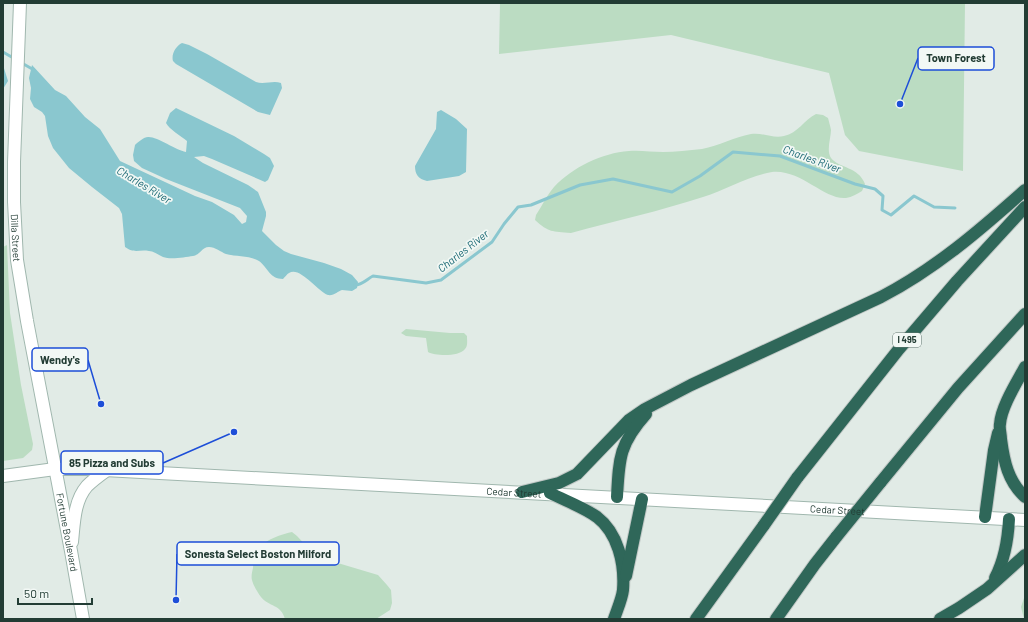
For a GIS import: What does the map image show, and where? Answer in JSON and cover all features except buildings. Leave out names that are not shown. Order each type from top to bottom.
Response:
[{"type":"highway","points":[[522,492],[559,482],[576,474],[629,420],[640,412],[691,384],[899,288],[921,274],[967,240],[1025,190]]},
{"type":"highway","name":"I 495","points":[[696,619],[797,478],[904,344],[958,281],[1025,208]]},
{"type":"highway","points":[[776,619],[836,536],[958,388],[1025,314]]},
{"type":"highway","points":[[984,517],[994,450],[1000,424],[1007,402],[1025,367]]},
{"type":"highway","points":[[617,497],[619,459],[624,445],[636,426],[660,401]]},
{"type":"highway","points":[[1000,424],[1003,458],[1006,468],[1012,482],[1025,498]]},
{"type":"highway","points":[[550,494],[597,517],[608,528],[618,547],[621,560],[623,590]]},
{"type":"highway","points":[[614,619],[623,590],[642,499]]},
{"type":"highway","points":[[987,589],[994,579],[1005,555],[1009,519]]},
{"type":"highway","points":[[940,619],[960,608],[987,589],[1025,555]]},
{"type":"main road","name":"Dilla Street","points":[[20,3],[14,189],[18,260],[27,321],[54,469]]},
{"type":"main road","name":"Cedar Street","points":[[3,476],[54,469],[80,468],[1025,520]]},
{"type":"main road","name":"Fortune Boulevard","points":[[54,469],[83,619]]},
{"type":"main road","points":[[71,551],[76,507],[80,496],[87,486],[106,470]]},
{"type":"green space","points":[[500,3],[965,3],[963,171],[859,151],[845,135],[829,73],[671,35],[499,54]]},
{"type":"green space","points":[[816,114],[823,115],[828,118],[831,130],[829,151],[831,158],[835,162],[858,174],[865,184],[862,191],[850,197],[838,197],[829,194],[793,175],[783,172],[772,172],[754,177],[712,194],[687,202],[571,233],[551,231],[535,220],[536,215],[554,187],[579,167],[598,158],[619,152],[629,151],[668,152],[702,149],[751,134],[780,137],[793,132]]},
{"type":"green space","points":[[7,245],[10,313],[21,385],[33,444],[32,450],[23,458],[3,461],[3,247]]},
{"type":"green space","points":[[406,329],[464,333],[467,336],[467,346],[462,352],[453,355],[431,353],[428,352],[426,338],[406,336],[401,333]]},
{"type":"green space","points":[[292,532],[311,551],[321,558],[378,575],[391,590],[392,603],[390,610],[376,619],[285,619],[278,608],[268,603],[261,597],[253,584],[252,576],[254,560],[260,547],[277,536]]},
{"type":"green space","points":[[1025,595],[1025,619],[1024,619],[1021,607]]},
{"type":"water","points":[[182,43],[207,54],[256,82],[281,83],[282,88],[270,115],[258,112],[176,64],[173,61],[173,53]]},
{"type":"water","points":[[3,65],[8,81],[3,89]]},
{"type":"water","points":[[32,65],[55,90],[66,96],[85,117],[100,129],[120,161],[195,196],[212,202],[234,215],[242,224],[246,222],[247,216],[240,208],[142,168],[134,161],[133,155],[135,145],[145,138],[152,137],[186,152],[187,141],[172,130],[166,123],[170,113],[176,108],[234,136],[270,158],[274,166],[268,180],[265,182],[204,156],[194,157],[248,185],[258,192],[266,212],[262,231],[276,245],[291,254],[341,269],[352,275],[358,282],[357,288],[352,291],[342,290],[328,295],[298,273],[289,273],[283,279],[279,279],[272,275],[259,261],[255,259],[226,254],[211,247],[205,248],[195,255],[182,258],[166,258],[151,251],[137,251],[125,247],[122,214],[119,208],[69,168],[53,148],[48,136],[45,116],[34,107],[30,99],[31,88],[29,78]]},
{"type":"water","points":[[441,110],[456,119],[467,129],[466,172],[459,176],[427,181],[418,176],[415,166],[436,129],[437,112]]},
{"type":"waterway","name":"Charles River","points":[[3,52],[15,59]]},
{"type":"waterway","name":"Charles River","points":[[20,62],[34,70]]},
{"type":"waterway","name":"Charles River","points":[[355,285],[358,285],[373,276],[426,283],[441,280],[492,242],[518,207],[531,205],[580,185],[613,179],[672,192],[700,176],[733,152],[780,156],[855,184],[875,189],[883,196],[882,210],[891,215],[914,196],[934,207],[955,208]]},
{"type":"place","name":"Town Forest","points":[[900,104]]},
{"type":"place","name":"Wendy's","points":[[101,404]]},
{"type":"place","name":"85 Pizza and Subs","points":[[234,432]]},
{"type":"place","name":"Sonesta Select Boston Milford","points":[[176,600]]}]
